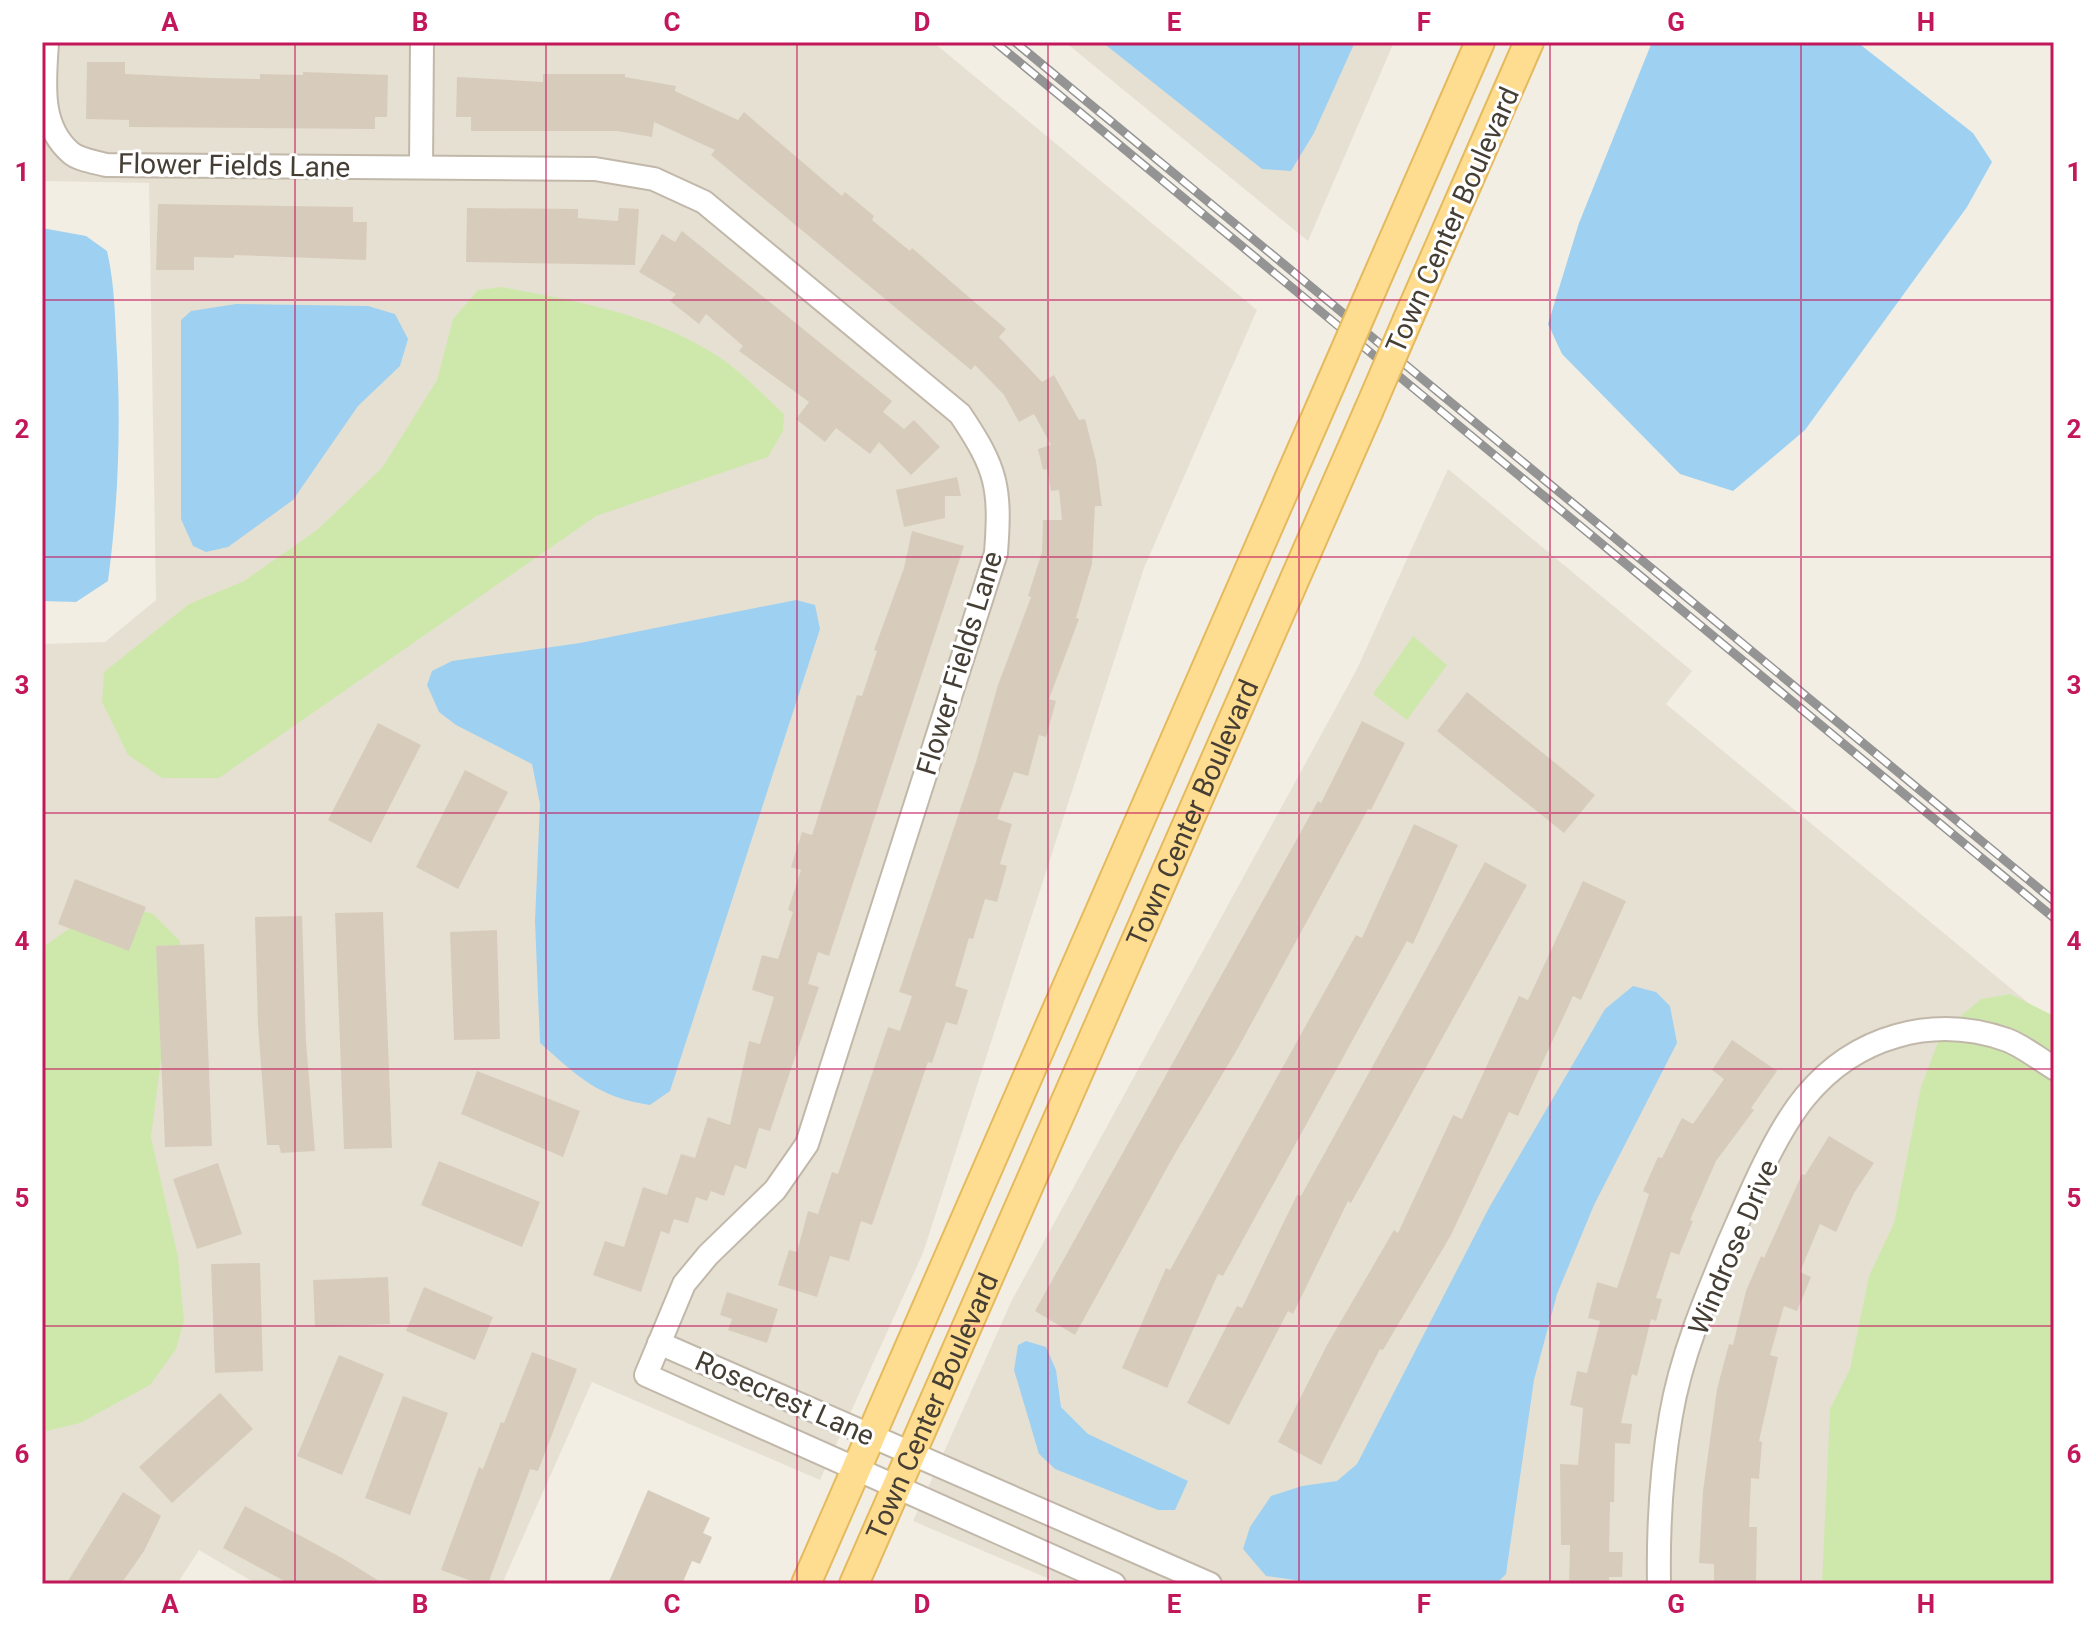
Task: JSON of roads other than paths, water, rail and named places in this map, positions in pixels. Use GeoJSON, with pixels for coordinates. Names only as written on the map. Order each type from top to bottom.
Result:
{"type":"FeatureCollection","features":[{"type":"Feature","properties":{"kind":"main road","name":"Town Center Boulevard"},"geometry":{"type":"LineString","coordinates":[[806,1584],[1480,42]]}},
{"type":"Feature","properties":{"kind":"main road","name":"Town Center Boulevard"},"geometry":{"type":"LineString","coordinates":[[854,1584],[1529,42]]}},
{"type":"Feature","properties":{"kind":"street","name":"Flower Fields Lane"},"geometry":{"type":"LineString","coordinates":[[47,42],[44,98],[54,131],[72,155],[106,165],[595,169],[654,179],[704,202],[960,414],[988,455],[1000,499],[996,553],[807,1144],[775,1190],[708,1255],[684,1284],[646,1375]]}},
{"type":"Feature","properties":{"kind":"street"},"geometry":{"type":"LineString","coordinates":[[421,167],[422,42]]}},
{"type":"Feature","properties":{"kind":"street","name":"Windrose Drive"},"geometry":{"type":"LineString","coordinates":[[1659,1584],[1658,1503],[1671,1411],[1704,1302],[1755,1182],[1805,1097],[1849,1058],[1895,1033],[1930,1028],[1973,1030],[2010,1041],[2054,1068]]}},
{"type":"Feature","properties":{"kind":"street","name":"Rosecrest Lane"},"geometry":{"type":"LineString","coordinates":[[659,1343],[911,1453],[1176,1578],[1210,1584]]}},
{"type":"Feature","properties":{"kind":"street","name":"Rosecrest Lane"},"geometry":{"type":"LineString","coordinates":[[646,1375],[1114,1584]]}},
{"type":"Feature","properties":{"kind":"water"},"geometry":{"type":"Polygon","coordinates":[[[1102,42],[1355,42],[1314,133],[1291,171],[1262,169],[1102,42]]]}},
{"type":"Feature","properties":{"kind":"water"},"geometry":{"type":"Polygon","coordinates":[[[1652,42],[1857,42],[1973,133],[1992,162],[1967,207],[1805,430],[1733,491],[1680,474],[1562,354],[1548,324],[1579,223],[1652,42]]]}},
{"type":"Feature","properties":{"kind":"water"},"geometry":{"type":"Polygon","coordinates":[[[42,228],[86,236],[107,251],[113,290],[119,440],[108,581],[76,602],[42,601],[42,228]]]}},
{"type":"Feature","properties":{"kind":"water"},"geometry":{"type":"Polygon","coordinates":[[[236,304],[368,306],[395,314],[408,339],[400,366],[358,406],[293,500],[228,547],[206,552],[193,546],[181,519],[181,320],[191,311],[236,304]]]}},
{"type":"Feature","properties":{"kind":"water"},"geometry":{"type":"Polygon","coordinates":[[[796,600],[815,605],[820,629],[670,1091],[650,1105],[616,1097],[590,1084],[540,1043],[535,921],[540,804],[532,764],[456,725],[439,712],[427,685],[432,671],[452,661],[580,643],[796,600]]]}},
{"type":"Feature","properties":{"kind":"water"},"geometry":{"type":"Polygon","coordinates":[[[1633,986],[1656,992],[1670,1006],[1677,1043],[1594,1205],[1557,1294],[1534,1380],[1506,1574],[1496,1584],[1323,1584],[1266,1576],[1243,1549],[1250,1527],[1271,1496],[1302,1486],[1337,1481],[1357,1464],[1490,1206],[1605,1009],[1633,986]]]}},
{"type":"Feature","properties":{"kind":"water"},"geometry":{"type":"Polygon","coordinates":[[[1026,1341],[1046,1347],[1056,1370],[1061,1407],[1088,1434],[1188,1481],[1175,1510],[1158,1510],[1055,1469],[1039,1454],[1014,1370],[1018,1345],[1026,1341]]]}},
{"type":"Feature","properties":{"kind":"railway"},"geometry":{"type":"LineString","coordinates":[[995,42],[2054,918]]}},
{"type":"Feature","properties":{"kind":"railway"},"geometry":{"type":"LineString","coordinates":[[1015,42],[2054,901]]}}]}
